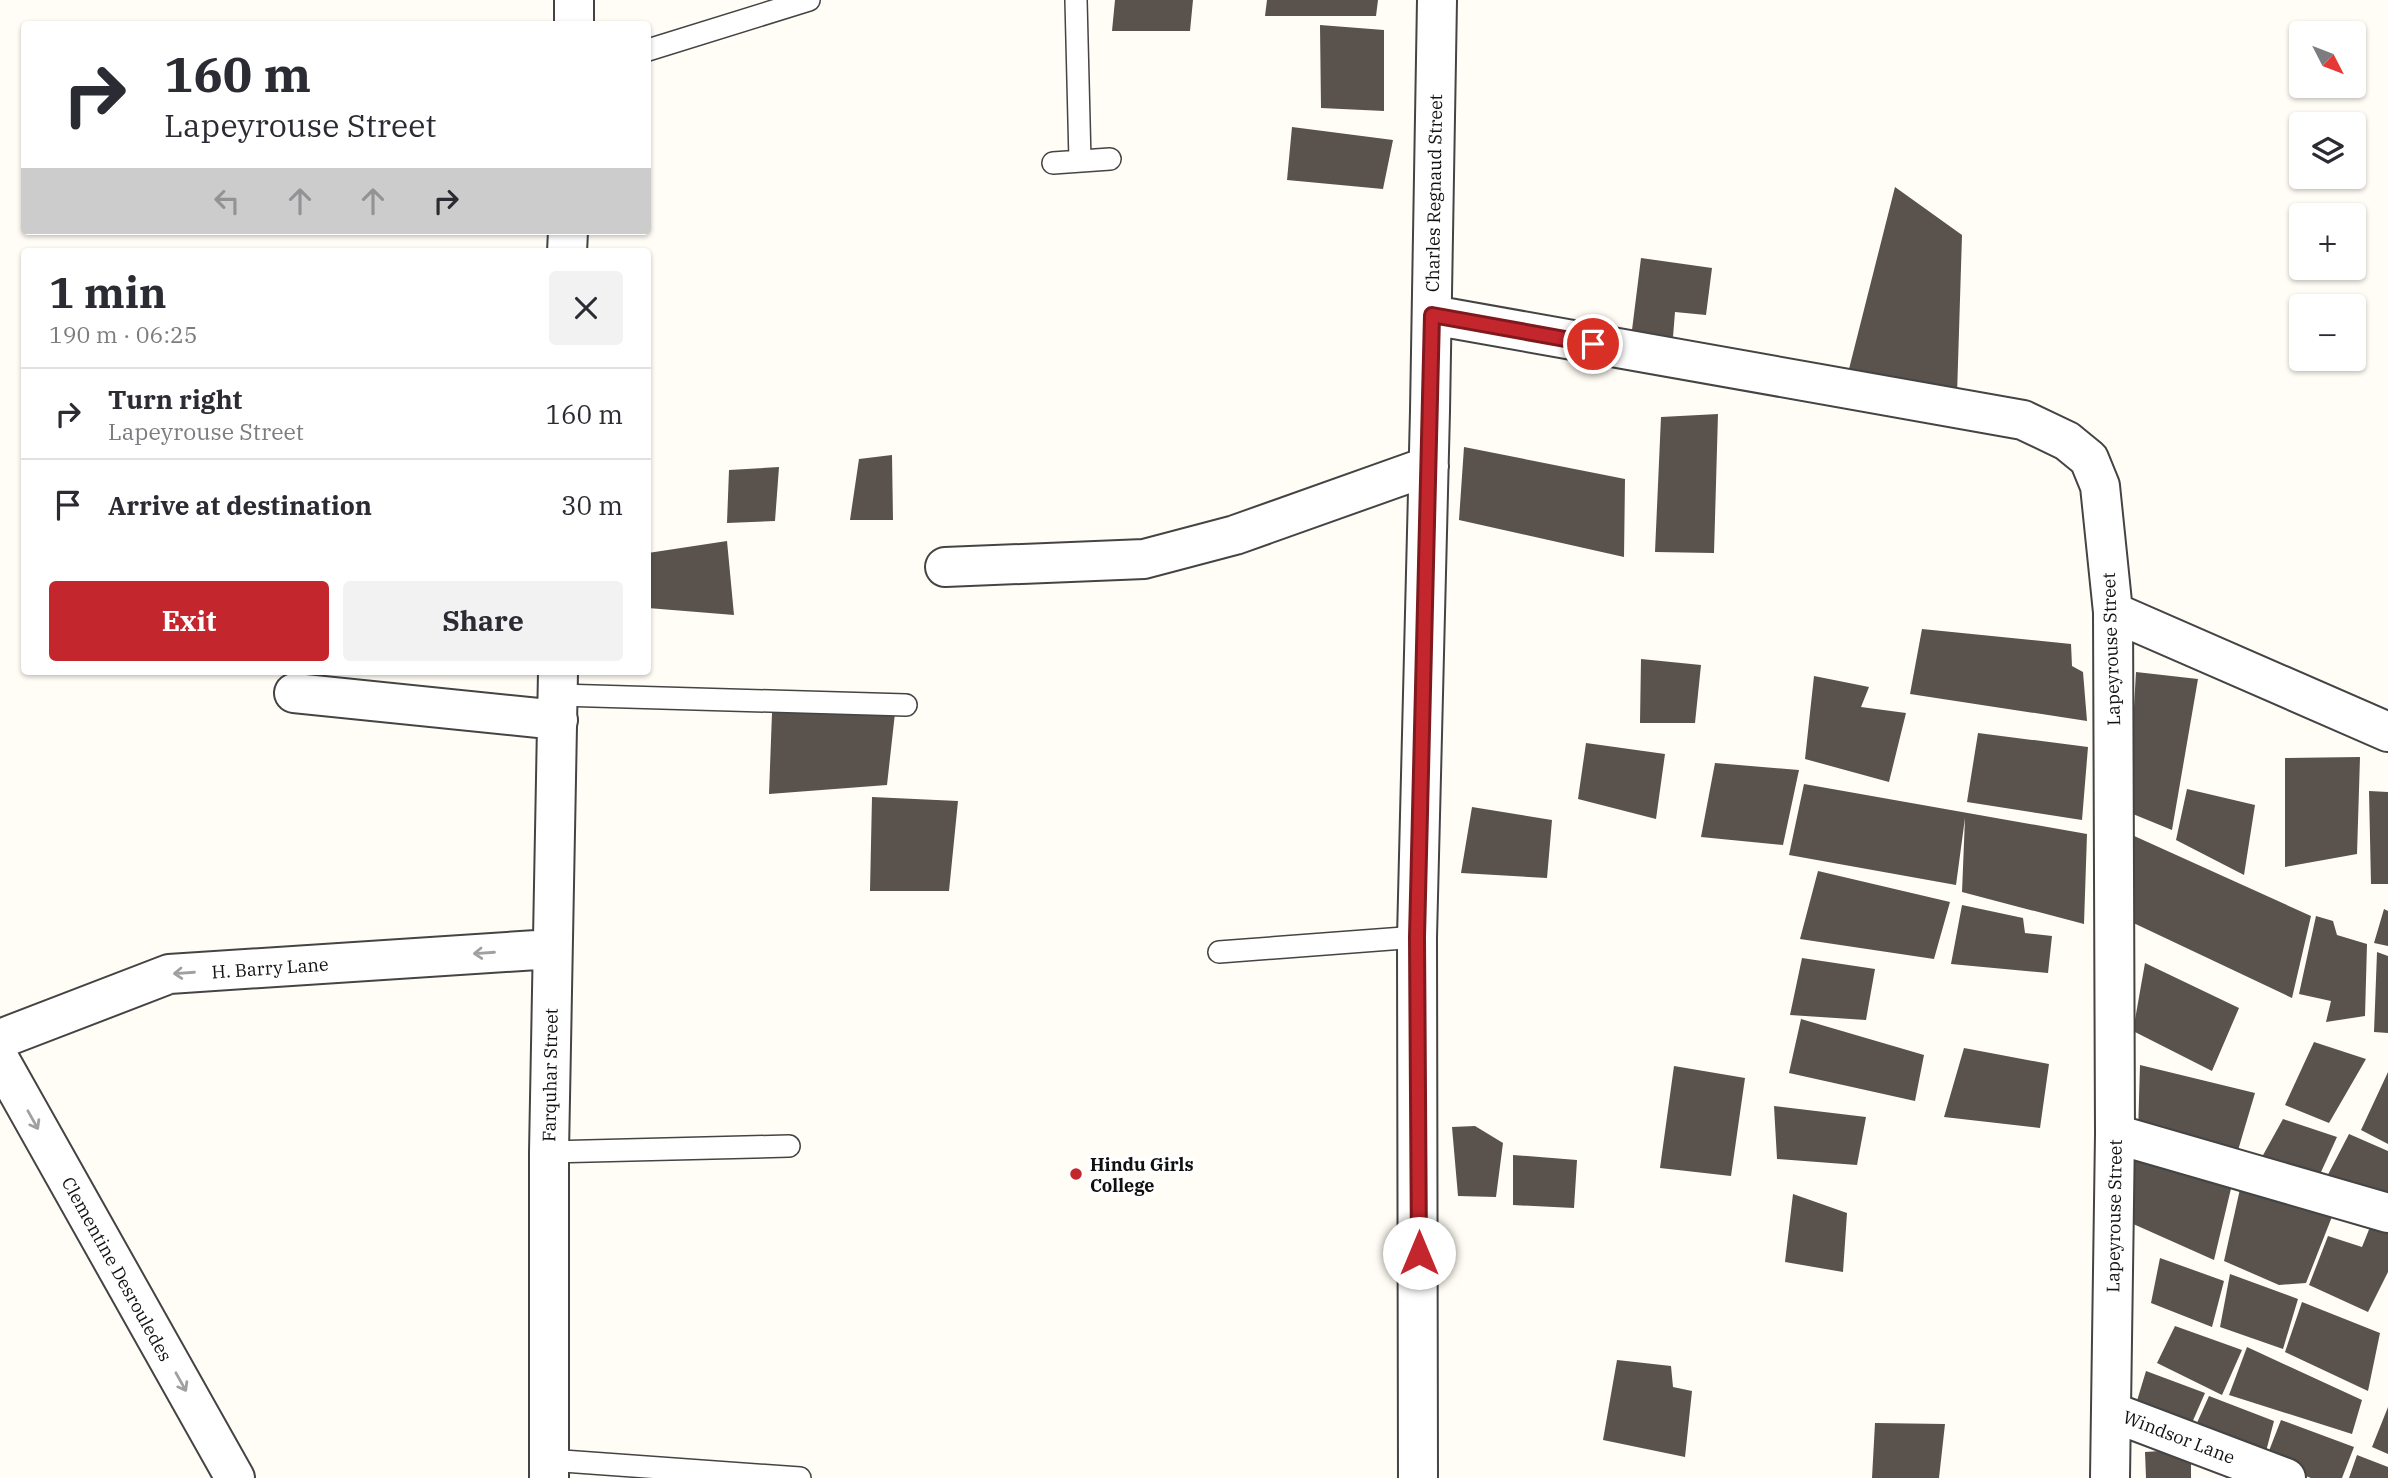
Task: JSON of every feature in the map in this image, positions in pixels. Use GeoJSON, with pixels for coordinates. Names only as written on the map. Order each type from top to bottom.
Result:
{"type":"FeatureCollection","features":[{"type":"Feature","properties":{"kind":"street"},"geometry":{"type":"LineString","coordinates":[[574,0],[574,21]]}},
{"type":"Feature","properties":{"kind":"street","name":"Charles Regnaud Street"},"geometry":{"type":"LineString","coordinates":[[1418,1478],[1417,937],[1437,0]]}},
{"type":"Feature","properties":{"kind":"street","name":"Lapeyrouse Street"},"geometry":{"type":"LineString","coordinates":[[1432,315],[2023,420],[2067,440],[2089,458],[2100,486],[2113,612],[2115,1134],[2110,1478]]}},
{"type":"Feature","properties":{"kind":"street"},"geometry":{"type":"LineString","coordinates":[[944,567],[1143,559],[1235,535],[1429,466]]}},
{"type":"Feature","properties":{"kind":"street"},"geometry":{"type":"LineString","coordinates":[[2113,612],[2388,732]]}},
{"type":"Feature","properties":{"kind":"street"},"geometry":{"type":"LineString","coordinates":[[294,693],[558,696]]}},
{"type":"Feature","properties":{"kind":"street","name":"Farquhar Street"},"geometry":{"type":"LineString","coordinates":[[549,1469],[549,1152],[558,696]]}},
{"type":"Feature","properties":{"kind":"street","name":"H. Barry Lane"},"geometry":{"type":"LineString","coordinates":[[0,1039],[169,974],[552,949]]}},
{"type":"Feature","properties":{"kind":"street","name":"Clementine Desrouledes"},"geometry":{"type":"LineString","coordinates":[[0,1060],[235,1478]]}},
{"type":"Feature","properties":{"kind":"street"},"geometry":{"type":"LineString","coordinates":[[2115,1134],[2388,1213]]}},
{"type":"Feature","properties":{"kind":"street","name":"Windsor Lane"},"geometry":{"type":"LineString","coordinates":[[2112,1412],[2287,1478]]}},
{"type":"Feature","properties":{"kind":"lane"},"geometry":{"type":"LineString","coordinates":[[651,49],[809,0]]}},
{"type":"Feature","properties":{"kind":"lane"},"geometry":{"type":"LineString","coordinates":[[1076,0],[1080,161]]}},
{"type":"Feature","properties":{"kind":"lane"},"geometry":{"type":"LineString","coordinates":[[1053,163],[1110,159]]}},
{"type":"Feature","properties":{"kind":"lane"},"geometry":{"type":"LineString","coordinates":[[558,696],[906,705]]}},
{"type":"Feature","properties":{"kind":"lane"},"geometry":{"type":"LineString","coordinates":[[1219,951],[1417,937]]}},
{"type":"Feature","properties":{"kind":"lane"},"geometry":{"type":"LineString","coordinates":[[549,1152],[789,1146]]}},
{"type":"Feature","properties":{"kind":"lane"},"geometry":{"type":"LineString","coordinates":[[549,1469],[800,1478]]}},
{"type":"Feature","properties":{"kind":"building"},"geometry":{"type":"Polygon","coordinates":[[[1115,0],[1193,0],[1190,31],[1112,31],[1115,0]]]}},
{"type":"Feature","properties":{"kind":"building"},"geometry":{"type":"Polygon","coordinates":[[[1267,0],[1378,0],[1376,16],[1265,16],[1267,0]]]}},
{"type":"Feature","properties":{"kind":"building"},"geometry":{"type":"Polygon","coordinates":[[[1320,25],[1384,30],[1384,111],[1321,108],[1320,25]]]}},
{"type":"Feature","properties":{"kind":"building"},"geometry":{"type":"Polygon","coordinates":[[[1292,127],[1393,140],[1383,189],[1287,180],[1292,127]]]}},
{"type":"Feature","properties":{"kind":"building"},"geometry":{"type":"Polygon","coordinates":[[[1895,187],[1962,235],[1957,395],[1848,373],[1895,187]]]}},
{"type":"Feature","properties":{"kind":"building"},"geometry":{"type":"Polygon","coordinates":[[[1641,258],[1712,268],[1706,315],[1675,312],[1673,337],[1632,330],[1641,258]]]}},
{"type":"Feature","properties":{"kind":"building"},"geometry":{"type":"Polygon","coordinates":[[[1718,414],[1714,553],[1655,552],[1661,417],[1718,414]]]}},
{"type":"Feature","properties":{"kind":"building"},"geometry":{"type":"Polygon","coordinates":[[[1464,447],[1625,479],[1624,557],[1459,520],[1464,447]]]}},
{"type":"Feature","properties":{"kind":"building"},"geometry":{"type":"Polygon","coordinates":[[[892,455],[893,520],[850,520],[859,459],[892,455]]]}},
{"type":"Feature","properties":{"kind":"building"},"geometry":{"type":"Polygon","coordinates":[[[779,467],[775,521],[727,523],[729,470],[779,467]]]}},
{"type":"Feature","properties":{"kind":"building"},"geometry":{"type":"Polygon","coordinates":[[[727,541],[734,615],[651,608],[651,553],[727,541]]]}},
{"type":"Feature","properties":{"kind":"building"},"geometry":{"type":"Polygon","coordinates":[[[1922,629],[2071,644],[2072,666],[2083,672],[2087,721],[1910,694],[1922,629]]]}},
{"type":"Feature","properties":{"kind":"building"},"geometry":{"type":"Polygon","coordinates":[[[1641,659],[1701,665],[1695,723],[1640,723],[1641,659]]]}},
{"type":"Feature","properties":{"kind":"building"},"geometry":{"type":"Polygon","coordinates":[[[2136,672],[2198,679],[2172,830],[2128,812],[2136,672]]]}},
{"type":"Feature","properties":{"kind":"building"},"geometry":{"type":"Polygon","coordinates":[[[1814,676],[1869,687],[1861,707],[1906,713],[1889,782],[1805,759],[1814,676]]]}},
{"type":"Feature","properties":{"kind":"building"},"geometry":{"type":"Polygon","coordinates":[[[772,713],[895,713],[887,785],[769,794],[772,713]]]}},
{"type":"Feature","properties":{"kind":"building"},"geometry":{"type":"Polygon","coordinates":[[[1978,733],[2088,747],[2082,820],[1967,802],[1978,733]]]}},
{"type":"Feature","properties":{"kind":"building"},"geometry":{"type":"Polygon","coordinates":[[[1586,743],[1665,754],[1656,819],[1578,799],[1586,743]]]}},
{"type":"Feature","properties":{"kind":"building"},"geometry":{"type":"Polygon","coordinates":[[[2360,757],[2357,854],[2285,867],[2285,758],[2360,757]]]}},
{"type":"Feature","properties":{"kind":"building"},"geometry":{"type":"Polygon","coordinates":[[[1715,763],[1799,770],[1783,845],[1701,837],[1715,763]]]}},
{"type":"Feature","properties":{"kind":"building"},"geometry":{"type":"Polygon","coordinates":[[[1804,784],[2087,834],[2084,924],[1962,892],[1965,818],[1956,885],[1789,855],[1804,784]]]}},
{"type":"Feature","properties":{"kind":"building"},"geometry":{"type":"Polygon","coordinates":[[[2187,789],[2255,805],[2244,875],[2176,840],[2187,789]]]}},
{"type":"Feature","properties":{"kind":"building"},"geometry":{"type":"Polygon","coordinates":[[[2369,791],[2388,792],[2388,884],[2371,884],[2369,791]]]}},
{"type":"Feature","properties":{"kind":"building"},"geometry":{"type":"Polygon","coordinates":[[[872,797],[958,801],[949,891],[870,891],[872,797]]]}},
{"type":"Feature","properties":{"kind":"building"},"geometry":{"type":"Polygon","coordinates":[[[1472,807],[1552,820],[1547,878],[1461,873],[1472,807]]]}},
{"type":"Feature","properties":{"kind":"building"},"geometry":{"type":"Polygon","coordinates":[[[2132,835],[2311,916],[2292,998],[2125,919],[2132,835]]]}},
{"type":"Feature","properties":{"kind":"building"},"geometry":{"type":"Polygon","coordinates":[[[1818,871],[1950,902],[1934,959],[1800,939],[1818,871]]]}},
{"type":"Feature","properties":{"kind":"building"},"geometry":{"type":"Polygon","coordinates":[[[1962,905],[2023,918],[2025,933],[2052,936],[2048,973],[1951,964],[1962,905]]]}},
{"type":"Feature","properties":{"kind":"building"},"geometry":{"type":"Polygon","coordinates":[[[2384,909],[2388,911],[2388,946],[2374,943],[2384,909]]]}},
{"type":"Feature","properties":{"kind":"building"},"geometry":{"type":"Polygon","coordinates":[[[2316,916],[2333,921],[2337,935],[2367,944],[2365,1016],[2326,1022],[2331,1001],[2299,994],[2316,916]]]}},
{"type":"Feature","properties":{"kind":"building"},"geometry":{"type":"Polygon","coordinates":[[[2377,952],[2388,956],[2388,1033],[2374,1032],[2377,952]]]}},
{"type":"Feature","properties":{"kind":"building"},"geometry":{"type":"Polygon","coordinates":[[[1802,958],[1875,969],[1866,1020],[1790,1015],[1802,958]]]}},
{"type":"Feature","properties":{"kind":"building"},"geometry":{"type":"Polygon","coordinates":[[[2145,963],[2239,1008],[2212,1071],[2133,1031],[2145,963]]]}},
{"type":"Feature","properties":{"kind":"building"},"geometry":{"type":"Polygon","coordinates":[[[1801,1019],[1924,1055],[1915,1101],[1789,1073],[1801,1019]]]}},
{"type":"Feature","properties":{"kind":"building"},"geometry":{"type":"Polygon","coordinates":[[[2314,1042],[2366,1059],[2329,1123],[2285,1105],[2314,1042]]]}},
{"type":"Feature","properties":{"kind":"building"},"geometry":{"type":"Polygon","coordinates":[[[1964,1048],[2049,1064],[2040,1128],[1944,1117],[1964,1048]]]}},
{"type":"Feature","properties":{"kind":"building"},"geometry":{"type":"Polygon","coordinates":[[[2140,1065],[2255,1093],[2236,1157],[2138,1133],[2140,1065]]]}},
{"type":"Feature","properties":{"kind":"building"},"geometry":{"type":"Polygon","coordinates":[[[1674,1066],[1745,1078],[1731,1176],[1660,1168],[1674,1066]]]}},
{"type":"Feature","properties":{"kind":"building"},"geometry":{"type":"Polygon","coordinates":[[[2388,1072],[2388,1144],[2361,1130],[2388,1072]]]}},
{"type":"Feature","properties":{"kind":"building"},"geometry":{"type":"Polygon","coordinates":[[[1774,1106],[1866,1117],[1857,1165],[1777,1159],[1774,1106]]]}},
{"type":"Feature","properties":{"kind":"building"},"geometry":{"type":"Polygon","coordinates":[[[2283,1119],[2337,1137],[2316,1183],[2257,1166],[2283,1119]]]}},
{"type":"Feature","properties":{"kind":"building"},"geometry":{"type":"Polygon","coordinates":[[[1475,1126],[1503,1143],[1496,1197],[1458,1196],[1452,1127],[1475,1126]]]}},
{"type":"Feature","properties":{"kind":"building"},"geometry":{"type":"Polygon","coordinates":[[[2349,1134],[2388,1151],[2388,1206],[2321,1188],[2349,1134]]]}},
{"type":"Feature","properties":{"kind":"building"},"geometry":{"type":"Polygon","coordinates":[[[2134,1153],[2234,1176],[2214,1260],[2131,1223],[2134,1153]]]}},
{"type":"Feature","properties":{"kind":"building"},"geometry":{"type":"Polygon","coordinates":[[[1513,1155],[1577,1160],[1574,1208],[1513,1205],[1513,1155]]]}},
{"type":"Feature","properties":{"kind":"building"},"geometry":{"type":"Polygon","coordinates":[[[2240,1189],[2335,1209],[2306,1283],[2279,1285],[2224,1261],[2240,1189]]]}},
{"type":"Feature","properties":{"kind":"building"},"geometry":{"type":"Polygon","coordinates":[[[1793,1194],[1847,1213],[1843,1272],[1785,1262],[1793,1194]]]}},
{"type":"Feature","properties":{"kind":"building"},"geometry":{"type":"Polygon","coordinates":[[[2372,1222],[2388,1229],[2388,1272],[2368,1312],[2309,1285],[2328,1236],[2362,1247],[2372,1222]]]}},
{"type":"Feature","properties":{"kind":"building"},"geometry":{"type":"Polygon","coordinates":[[[2160,1258],[2224,1281],[2212,1327],[2151,1303],[2160,1258]]]}},
{"type":"Feature","properties":{"kind":"building"},"geometry":{"type":"Polygon","coordinates":[[[2230,1274],[2298,1299],[2283,1349],[2220,1327],[2230,1274]]]}},
{"type":"Feature","properties":{"kind":"building"},"geometry":{"type":"Polygon","coordinates":[[[2302,1302],[2380,1333],[2368,1391],[2285,1352],[2302,1302]]]}},
{"type":"Feature","properties":{"kind":"building"},"geometry":{"type":"Polygon","coordinates":[[[2175,1326],[2242,1350],[2222,1395],[2157,1363],[2175,1326]]]}},
{"type":"Feature","properties":{"kind":"building"},"geometry":{"type":"Polygon","coordinates":[[[2247,1347],[2362,1400],[2352,1434],[2229,1395],[2247,1347]]]}},
{"type":"Feature","properties":{"kind":"building"},"geometry":{"type":"Polygon","coordinates":[[[1617,1360],[1671,1366],[1673,1387],[1692,1391],[1685,1457],[1603,1440],[1617,1360]]]}},
{"type":"Feature","properties":{"kind":"building"},"geometry":{"type":"Polygon","coordinates":[[[2146,1371],[2205,1393],[2188,1432],[2136,1404],[2146,1371]]]}},
{"type":"Feature","properties":{"kind":"building"},"geometry":{"type":"Polygon","coordinates":[[[2209,1396],[2274,1421],[2264,1459],[2192,1434],[2209,1396]]]}},
{"type":"Feature","properties":{"kind":"building"},"geometry":{"type":"Polygon","coordinates":[[[2388,1407],[2388,1454],[2372,1447],[2388,1407]]]}},
{"type":"Feature","properties":{"kind":"building"},"geometry":{"type":"Polygon","coordinates":[[[2281,1420],[2354,1447],[2342,1478],[2311,1478],[2265,1461],[2281,1420]]]}},
{"type":"Feature","properties":{"kind":"building"},"geometry":{"type":"Polygon","coordinates":[[[1875,1423],[1945,1424],[1939,1478],[1872,1478],[1875,1423]]]}},
{"type":"Feature","properties":{"kind":"building"},"geometry":{"type":"Polygon","coordinates":[[[2160,1451],[2191,1463],[2191,1478],[2146,1478],[2145,1452],[2160,1451]]]}},
{"type":"Feature","properties":{"kind":"building"},"geometry":{"type":"Polygon","coordinates":[[[2357,1455],[2388,1467],[2388,1478],[2349,1478],[2357,1455]]]}},
{"type":"Feature","properties":{"kind":"place","name":"Hindu Girls College"},"geometry":{"type":"Point","coordinates":[1076,1174]}},
{"type":"Feature","properties":{"kind":"route"},"geometry":{"type":"LineString","coordinates":[[1419,1253],[1417,937],[1432,315],[1593,344]]}}]}
